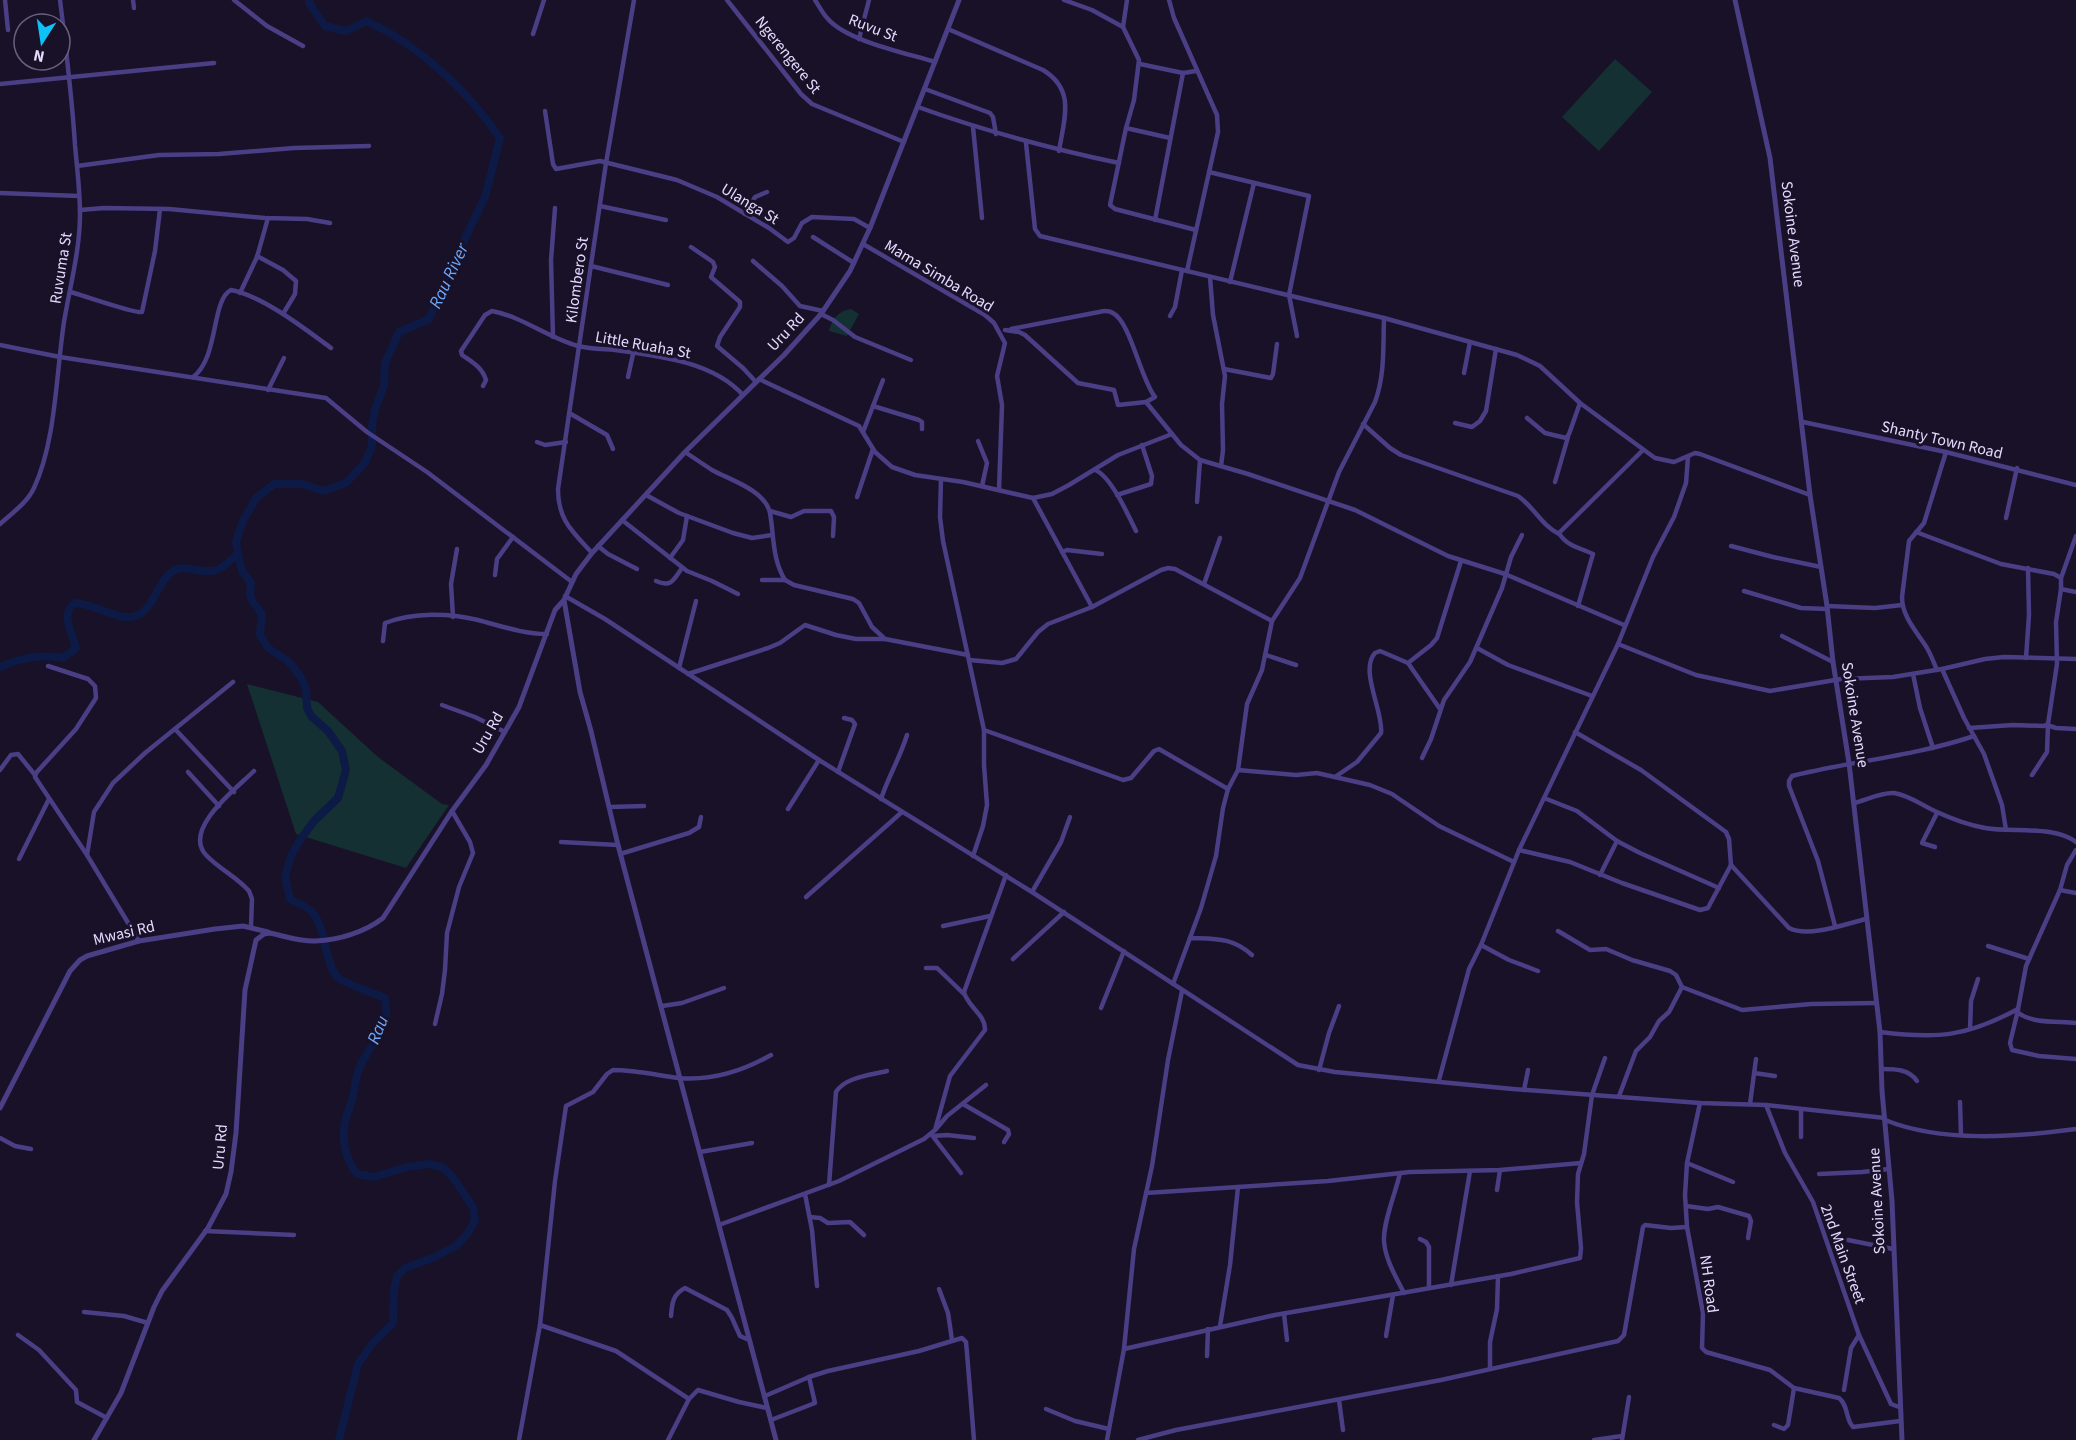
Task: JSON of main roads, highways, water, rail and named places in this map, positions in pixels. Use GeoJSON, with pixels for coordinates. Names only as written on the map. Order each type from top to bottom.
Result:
{"type":"FeatureCollection","features":[{"type":"Feature","properties":{"kind":"waterway","name":"Rau"},"geometry":{"type":"LineString","coordinates":[[310,0],[309,3],[325,26],[346,31],[367,21],[387,31],[423,56],[457,86],[500,138],[485,197],[429,319],[399,332],[385,363],[384,386],[375,409],[372,425],[372,447],[364,464],[346,483],[323,491],[302,484],[274,484],[256,498],[242,523],[236,542],[242,571],[251,583],[250,595],[262,614],[260,635],[268,648],[288,661],[301,677],[306,689],[307,708],[311,716],[328,731],[342,751],[346,770],[338,798],[314,821],[300,840],[291,856],[285,876],[290,899],[309,909],[316,918],[323,934],[329,961],[337,977],[385,998],[383,1028],[359,1069],[346,1119],[344,1143],[347,1156],[357,1174],[374,1177],[407,1167],[429,1164],[442,1167],[452,1176],[473,1207],[475,1220],[468,1233],[456,1246],[405,1268],[397,1276],[394,1290],[393,1323],[372,1344],[358,1364],[339,1440]]}},
{"type":"Feature","properties":{"kind":"waterway"},"geometry":{"type":"LineString","coordinates":[[0,667],[31,658],[46,656],[63,658],[76,648],[67,618],[70,607],[75,603],[119,616],[135,616],[148,607],[173,571],[183,568],[213,571],[238,554]]}},
{"type":"Feature","properties":{"kind":"water label","name":"Rau River"},"geometry":{"type":"Point","coordinates":[449,276]}}]}
